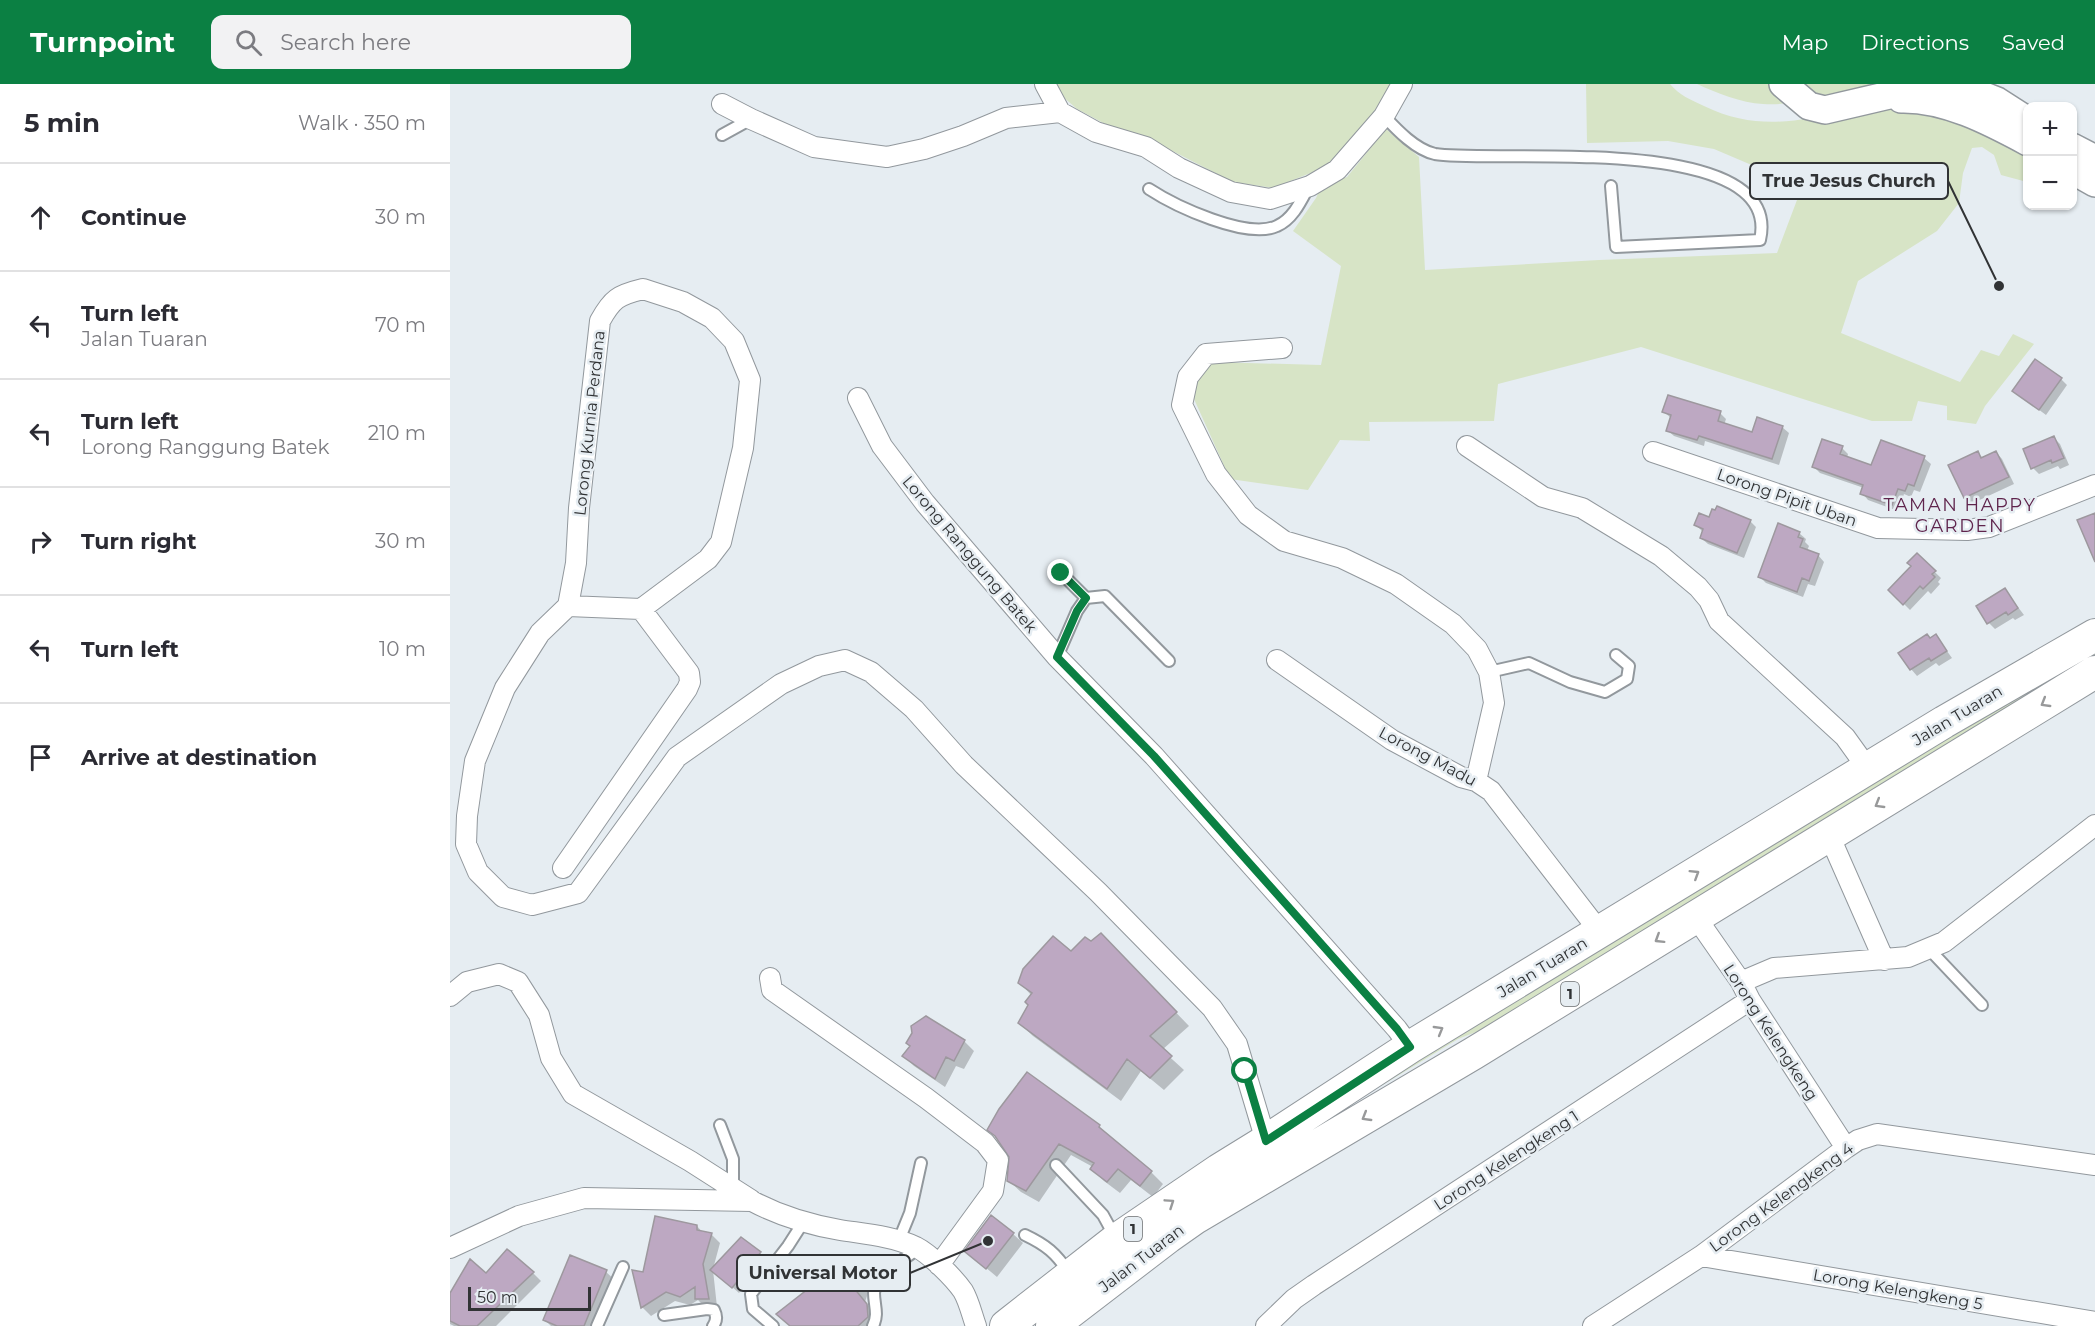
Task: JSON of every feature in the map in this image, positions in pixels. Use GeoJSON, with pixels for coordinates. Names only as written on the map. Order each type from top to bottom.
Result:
{"type":"FeatureCollection","features":[{"type":"Feature","properties":{"kind":"main road","name":"Jalan Tuaran"},"geometry":{"type":"LineString","coordinates":[[1006,1326],[1116,1240],[1375,1069],[1868,769],[2095,635]]}},
{"type":"Feature","properties":{"kind":"main road","name":"Jalan Tuaran"},"geometry":{"type":"LineString","coordinates":[[1052,1326],[1168,1236],[1196,1218],[1474,1053],[2095,672]]}},
{"type":"Feature","properties":{"kind":"main road"},"geometry":{"type":"LineString","coordinates":[[1375,1069],[1369,1078],[1370,1083],[1375,1088],[1381,1088],[1456,1044],[1474,1053]]}},
{"type":"Feature","properties":{"kind":"street"},"geometry":{"type":"LineString","coordinates":[[1045,84],[1060,112],[1096,132],[1146,147],[1179,168],[1231,192],[1270,199],[1310,186],[1337,170],[1384,116],[1402,84]]}},
{"type":"Feature","properties":{"kind":"street"},"geometry":{"type":"LineString","coordinates":[[1783,84],[1809,106],[1825,110],[1867,100],[1911,99],[1933,103],[1975,104],[1997,101],[2023,118]]}},
{"type":"Feature","properties":{"kind":"street"},"geometry":{"type":"LineString","coordinates":[[722,104],[814,147],[887,157],[924,149],[1006,118],[1060,112]]}},
{"type":"Feature","properties":{"kind":"street"},"geometry":{"type":"LineString","coordinates":[[1975,104],[2023,138]]}},
{"type":"Feature","properties":{"kind":"street"},"geometry":{"type":"LineString","coordinates":[[2077,149],[2095,159]]}},
{"type":"Feature","properties":{"kind":"street"},"geometry":{"type":"LineString","coordinates":[[2077,172],[2095,183]]}},
{"type":"Feature","properties":{"kind":"street","name":"Lorong Kurnia Perdana"},"geometry":{"type":"LineString","coordinates":[[568,606],[576,563],[579,508],[600,321],[610,304],[624,294],[643,289],[683,302],[712,318],[734,341],[750,380],[743,448],[721,542],[708,559],[641,609]]}},
{"type":"Feature","properties":{"kind":"street"},"geometry":{"type":"LineString","coordinates":[[1282,348],[1206,354],[1188,377],[1182,405],[1215,474],[1248,515],[1284,541],[1342,558],[1396,584],[1453,624],[1477,649],[1489,672],[1494,703],[1476,781]]}},
{"type":"Feature","properties":{"kind":"street","name":"Lorong Ranggung Batek"},"geometry":{"type":"LineString","coordinates":[[858,398],[882,446],[925,503],[1057,657],[1154,756],[1397,1029],[1410,1047]]}},
{"type":"Feature","properties":{"kind":"street"},"geometry":{"type":"LineString","coordinates":[[1467,446],[1543,497],[1582,508],[1661,556],[1698,587],[1709,600],[1719,621],[1845,737],[1868,769]]}},
{"type":"Feature","properties":{"kind":"street","name":"Lorong Pipit Uban"},"geometry":{"type":"LineString","coordinates":[[1653,452],[1878,528],[1967,530],[1989,526],[2095,485]]}},
{"type":"Feature","properties":{"kind":"street"},"geometry":{"type":"LineString","coordinates":[[563,868],[690,682],[689,673],[641,609],[568,606],[540,633],[505,688],[475,761],[467,816],[466,843],[478,872],[503,897],[532,905],[579,893],[677,757],[781,684],[819,666],[845,660],[871,672],[914,709],[964,765],[1098,892],[1212,1008],[1237,1044],[1266,1141]]}},
{"type":"Feature","properties":{"kind":"street","name":"Lorong Madu"},"geometry":{"type":"LineString","coordinates":[[1277,660],[1392,740],[1461,777],[1476,781],[1491,791],[1600,932]]}},
{"type":"Feature","properties":{"kind":"street","name":"Lorong Kelengkeng 1"},"geometry":{"type":"LineString","coordinates":[[1266,1326],[1294,1299],[1745,991],[1774,968],[1884,960],[1908,957],[1929,949],[1944,942],[2095,825]]}},
{"type":"Feature","properties":{"kind":"street"},"geometry":{"type":"LineString","coordinates":[[1829,834],[1884,960]]}},
{"type":"Feature","properties":{"kind":"street","name":"Lorong Kelengkeng"},"geometry":{"type":"LineString","coordinates":[[1695,916],[1846,1148]]}},
{"type":"Feature","properties":{"kind":"street"},"geometry":{"type":"LineString","coordinates":[[450,996],[467,982],[499,974],[518,982],[539,1015],[551,1058],[573,1094],[690,1161],[764,1207],[804,1221],[900,1240],[919,1248],[939,1265],[963,1292],[976,1326]]}},
{"type":"Feature","properties":{"kind":"street"},"geometry":{"type":"LineString","coordinates":[[770,978],[772,990],[926,1098],[985,1143],[998,1160],[993,1191],[939,1265]]}},
{"type":"Feature","properties":{"kind":"street","name":"Lorong Kelengkeng 4"},"geometry":{"type":"LineString","coordinates":[[1593,1326],[1701,1256],[1858,1140],[1877,1134],[2095,1165]]}},
{"type":"Feature","properties":{"kind":"street"},"geometry":{"type":"LineString","coordinates":[[450,1248],[519,1216],[584,1198],[752,1201]]}},
{"type":"Feature","properties":{"kind":"street","name":"Lorong Kelengkeng 5"},"geometry":{"type":"LineString","coordinates":[[1701,1256],[2095,1322]]}},
{"type":"Feature","properties":{"kind":"lane"},"geometry":{"type":"LineString","coordinates":[[1384,116],[1412,142],[1432,153],[1474,157],[1575,156],[1640,159],[1705,172],[1741,189],[1756,206],[1763,228],[1760,240],[1616,247],[1611,186]]}},
{"type":"Feature","properties":{"kind":"lane"},"geometry":{"type":"LineString","coordinates":[[722,135],[751,119]]}},
{"type":"Feature","properties":{"kind":"lane"},"geometry":{"type":"LineString","coordinates":[[1149,189],[1167,201],[1220,223],[1260,229],[1278,226],[1293,213],[1310,186]]}},
{"type":"Feature","properties":{"kind":"lane"},"geometry":{"type":"LineString","coordinates":[[1061,573],[1086,598]]}},
{"type":"Feature","properties":{"kind":"lane"},"geometry":{"type":"LineString","coordinates":[[1057,657],[1077,611],[1086,598],[1105,596],[1169,661]]}},
{"type":"Feature","properties":{"kind":"lane"},"geometry":{"type":"LineString","coordinates":[[1489,672],[1529,663],[1570,682],[1605,692],[1627,679],[1629,666],[1616,655]]}},
{"type":"Feature","properties":{"kind":"lane"},"geometry":{"type":"LineString","coordinates":[[1929,949],[1982,1005]]}},
{"type":"Feature","properties":{"kind":"lane"},"geometry":{"type":"LineString","coordinates":[[720,1125],[734,1159],[733,1189]]}},
{"type":"Feature","properties":{"kind":"lane"},"geometry":{"type":"LineString","coordinates":[[900,1240],[910,1213],[921,1163]]}},
{"type":"Feature","properties":{"kind":"lane"},"geometry":{"type":"LineString","coordinates":[[1056,1166],[1103,1215],[1116,1240]]}},
{"type":"Feature","properties":{"kind":"lane"},"geometry":{"type":"LineString","coordinates":[[773,1326],[753,1309],[752,1294],[804,1221]]}},
{"type":"Feature","properties":{"kind":"lane"},"geometry":{"type":"LineString","coordinates":[[1024,1235],[1038,1241],[1058,1256],[1071,1276]]}},
{"type":"Feature","properties":{"kind":"lane"},"geometry":{"type":"LineString","coordinates":[[873,1326],[878,1313],[874,1291],[876,1285],[894,1266],[919,1248]]}},
{"type":"Feature","properties":{"kind":"lane"},"geometry":{"type":"LineString","coordinates":[[597,1326],[623,1267]]}},
{"type":"Feature","properties":{"kind":"lane"},"geometry":{"type":"LineString","coordinates":[[664,1315],[714,1310],[715,1323],[712,1326]]}},
{"type":"Feature","properties":{"kind":"green space"},"geometry":{"type":"Polygon","coordinates":[[[1057,84],[1392,84],[1375,113],[1328,166],[1273,188],[1233,182],[1147,138],[1107,125],[1077,109],[1062,96],[1057,84]]]}},
{"type":"Feature","properties":{"kind":"green space"},"geometry":{"type":"Polygon","coordinates":[[[1586,84],[1670,84],[1681,94],[1704,106],[1732,117],[1758,121],[1809,118],[1913,100],[2007,134],[2023,156],[2023,181],[2001,175],[1994,155],[1982,147],[1972,148],[1963,173],[1959,203],[1937,231],[1858,281],[1841,333],[1960,382],[1981,350],[1999,356],[2013,334],[2034,344],[1985,406],[1976,424],[1947,420],[1947,406],[1918,401],[1912,421],[1872,421],[1641,347],[1498,384],[1494,421],[1369,422],[1370,441],[1340,440],[1308,490],[1230,479],[1194,399],[1196,377],[1213,362],[1321,365],[1341,266],[1293,231],[1316,198],[1322,185],[1347,177],[1386,129],[1419,157],[1425,270],[1777,253],[1797,200],[1761,169],[1714,149],[1668,141],[1587,143],[1586,84]]]}},
{"type":"Feature","properties":{"kind":"green space"},"geometry":{"type":"Polygon","coordinates":[[[1697,84],[1877,84],[1792,103],[1763,104],[1738,100],[1697,84]]]}},
{"type":"Feature","properties":{"kind":"green space"},"geometry":{"type":"Polygon","coordinates":[[[2095,646],[2095,658],[1481,1030],[1458,1039],[1381,1086],[1378,1085],[2095,646]]]}},
{"type":"Feature","properties":{"kind":"building"},"geometry":{"type":"Polygon","coordinates":[[[2035,359],[2062,378],[2039,410],[2012,391],[2035,359]]]}},
{"type":"Feature","properties":{"kind":"building"},"geometry":{"type":"Polygon","coordinates":[[[1668,395],[1721,411],[1718,421],[1752,432],[1757,417],[1783,426],[1772,459],[1699,436],[1697,440],[1666,431],[1671,415],[1662,412],[1668,395]]]}},
{"type":"Feature","properties":{"kind":"building"},"geometry":{"type":"Polygon","coordinates":[[[2054,436],[2064,458],[2052,463],[2051,460],[2031,469],[2023,449],[2054,436]]]}},
{"type":"Feature","properties":{"kind":"building"},"geometry":{"type":"Polygon","coordinates":[[[1822,439],[1843,446],[1840,454],[1871,465],[1881,440],[1925,456],[1914,486],[1908,484],[1905,491],[1898,489],[1892,505],[1860,494],[1863,485],[1812,467],[1822,439]]]}},
{"type":"Feature","properties":{"kind":"building"},"geometry":{"type":"Polygon","coordinates":[[[1978,451],[1981,458],[1996,451],[2009,477],[1964,498],[1948,465],[1978,451]]]}},
{"type":"Feature","properties":{"kind":"building"},"geometry":{"type":"Polygon","coordinates":[[[1717,506],[1751,520],[1737,553],[1700,538],[1703,529],[1694,525],[1699,513],[1709,517],[1712,509],[1715,510],[1717,506]]]}},
{"type":"Feature","properties":{"kind":"building"},"geometry":{"type":"Polygon","coordinates":[[[2095,513],[2095,562],[2077,520],[2095,513]]]}},
{"type":"Feature","properties":{"kind":"building"},"geometry":{"type":"Polygon","coordinates":[[[1778,523],[1800,532],[1798,537],[1803,539],[1800,547],[1819,554],[1809,581],[1802,578],[1797,592],[1758,577],[1778,523]]]}},
{"type":"Feature","properties":{"kind":"building"},"geometry":{"type":"Polygon","coordinates":[[[1917,553],[1936,571],[1932,574],[1935,577],[1923,589],[1920,586],[1903,605],[1888,590],[1911,566],[1907,563],[1917,553]]]}},
{"type":"Feature","properties":{"kind":"building"},"geometry":{"type":"Polygon","coordinates":[[[2005,588],[2018,608],[2008,615],[2006,612],[1987,624],[1976,606],[2005,588]]]}},
{"type":"Feature","properties":{"kind":"building"},"geometry":{"type":"Polygon","coordinates":[[[1927,634],[1930,638],[1936,634],[1947,651],[1931,661],[1929,658],[1910,670],[1898,653],[1927,634]]]}},
{"type":"Feature","properties":{"kind":"building"},"geometry":{"type":"Polygon","coordinates":[[[1101,933],[1177,1012],[1150,1036],[1172,1056],[1150,1078],[1127,1059],[1107,1089],[1018,1023],[1028,1005],[1025,1002],[1032,993],[1018,983],[1023,969],[1053,936],[1071,951],[1085,937],[1091,941],[1101,933]]]}},
{"type":"Feature","properties":{"kind":"building"},"geometry":{"type":"Polygon","coordinates":[[[926,1016],[965,1040],[954,1061],[946,1057],[935,1079],[902,1056],[910,1046],[906,1043],[912,1033],[911,1026],[926,1016]]]}},
{"type":"Feature","properties":{"kind":"building"},"geometry":{"type":"Polygon","coordinates":[[[1027,1072],[1100,1125],[1099,1127],[1152,1171],[1140,1186],[1118,1169],[1107,1182],[1090,1169],[1094,1163],[1059,1144],[1026,1191],[1007,1181],[1009,1157],[995,1136],[987,1130],[999,1109],[1027,1072]]]}},
{"type":"Feature","properties":{"kind":"building"},"geometry":{"type":"Polygon","coordinates":[[[991,1215],[1014,1233],[986,1269],[964,1251],[991,1215]]]}},
{"type":"Feature","properties":{"kind":"building"},"geometry":{"type":"Polygon","coordinates":[[[655,1216],[697,1225],[697,1230],[712,1233],[703,1264],[709,1299],[695,1299],[695,1287],[680,1297],[666,1292],[641,1308],[632,1270],[643,1272],[655,1216]]]}},
{"type":"Feature","properties":{"kind":"building"},"geometry":{"type":"Polygon","coordinates":[[[741,1237],[761,1252],[732,1288],[710,1270],[741,1237]]]}},
{"type":"Feature","properties":{"kind":"building"},"geometry":{"type":"Polygon","coordinates":[[[507,1249],[534,1272],[477,1326],[460,1326],[450,1321],[450,1293],[470,1259],[486,1273],[507,1249]]]}},
{"type":"Feature","properties":{"kind":"building"},"geometry":{"type":"Polygon","coordinates":[[[570,1255],[607,1270],[584,1326],[557,1326],[543,1320],[570,1255]]]}},
{"type":"Feature","properties":{"kind":"building"},"geometry":{"type":"Polygon","coordinates":[[[844,1265],[854,1270],[857,1280],[853,1287],[867,1304],[868,1317],[858,1326],[790,1326],[776,1314],[836,1267],[844,1265]]]}},
{"type":"Feature","properties":{"kind":"place","name":"True Jesus Church"},"geometry":{"type":"Point","coordinates":[1999,286]}},
{"type":"Feature","properties":{"kind":"place","name":"Universal Motor"},"geometry":{"type":"Point","coordinates":[988,1241]}},
{"type":"Feature","properties":{"kind":"district","name":"TAMAN HAPPY GARDEN"},"geometry":{"type":"Point","coordinates":[1960,515]}},
{"type":"Feature","properties":{"kind":"route"},"geometry":{"type":"LineString","coordinates":[[1061,573],[1086,598],[1077,611],[1057,657],[1154,756],[1397,1029],[1410,1047],[1266,1141],[1245,1071]]}}]}
